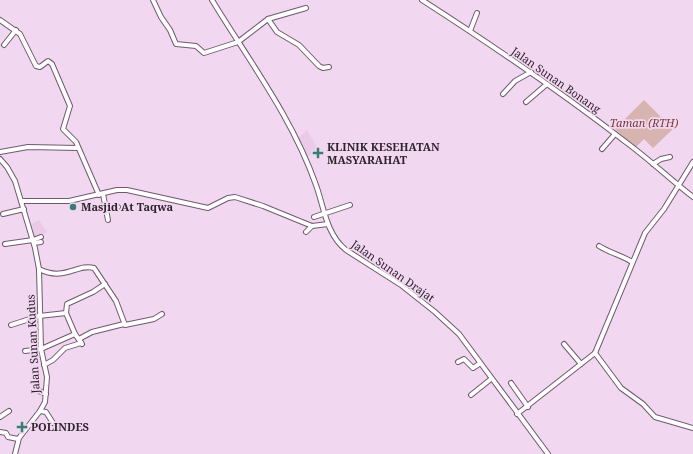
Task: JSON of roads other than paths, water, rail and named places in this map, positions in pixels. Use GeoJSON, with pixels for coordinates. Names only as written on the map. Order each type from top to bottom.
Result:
{"type":"FeatureCollection","features":[{"type":"Feature","properties":{"kind":"street"},"geometry":{"type":"LineString","coordinates":[[153,0],[176,45],[196,46],[204,53],[238,42],[268,19],[306,8]]}},
{"type":"Feature","properties":{"kind":"street","name":"Jalan Sunan Drajat"},"geometry":{"type":"LineString","coordinates":[[212,0],[290,123],[317,186],[328,224],[338,241],[346,250],[401,285],[435,312],[461,336],[479,364],[548,454]]}},
{"type":"Feature","properties":{"kind":"street","name":"Jalan Sunan Bonang"},"geometry":{"type":"LineString","coordinates":[[422,0],[531,72],[615,134],[693,197]]}},
{"type":"Feature","properties":{"kind":"street"},"geometry":{"type":"LineString","coordinates":[[470,31],[477,13]]}},
{"type":"Feature","properties":{"kind":"street"},"geometry":{"type":"LineString","coordinates":[[268,19],[277,32],[298,45],[319,66],[323,68],[329,67]]}},
{"type":"Feature","properties":{"kind":"street"},"geometry":{"type":"LineString","coordinates":[[0,20],[16,30],[23,37],[36,66],[40,67],[47,62],[52,64],[70,106],[63,129],[74,140],[101,195],[105,200],[105,209],[108,220]]}},
{"type":"Feature","properties":{"kind":"street"},"geometry":{"type":"LineString","coordinates":[[4,45],[16,30]]}},
{"type":"Feature","properties":{"kind":"street"},"geometry":{"type":"LineString","coordinates":[[503,94],[515,81],[531,72]]}},
{"type":"Feature","properties":{"kind":"street"},"geometry":{"type":"LineString","coordinates":[[526,102],[547,84]]}},
{"type":"Feature","properties":{"kind":"street"},"geometry":{"type":"LineString","coordinates":[[602,148],[615,134]]}},
{"type":"Feature","properties":{"kind":"street"},"geometry":{"type":"LineString","coordinates":[[0,152],[28,146],[78,148]]}},
{"type":"Feature","properties":{"kind":"street"},"geometry":{"type":"LineString","coordinates":[[653,164],[661,158],[670,157]]}},
{"type":"Feature","properties":{"kind":"street","name":"Jalan Sunan Kudus"},"geometry":{"type":"LineString","coordinates":[[0,158],[14,178],[34,242],[39,269],[41,349],[47,377],[45,402],[40,411],[18,439],[15,454]]}},
{"type":"Feature","properties":{"kind":"street"},"geometry":{"type":"LineString","coordinates":[[517,414],[528,407],[595,353],[645,234],[664,209],[693,162]]}},
{"type":"Feature","properties":{"kind":"street"},"geometry":{"type":"LineString","coordinates":[[22,201],[69,201],[127,190],[208,208],[228,198],[235,198],[263,206],[312,226],[328,224]]}},
{"type":"Feature","properties":{"kind":"street"},"geometry":{"type":"LineString","coordinates":[[314,217],[350,205]]}},
{"type":"Feature","properties":{"kind":"street"},"geometry":{"type":"LineString","coordinates":[[105,209],[118,207]]}},
{"type":"Feature","properties":{"kind":"street"},"geometry":{"type":"LineString","coordinates":[[3,214],[24,209]]}},
{"type":"Feature","properties":{"kind":"street"},"geometry":{"type":"LineString","coordinates":[[306,232],[312,226]]}},
{"type":"Feature","properties":{"kind":"street"},"geometry":{"type":"LineString","coordinates":[[34,242],[41,237]]}},
{"type":"Feature","properties":{"kind":"street"},"geometry":{"type":"LineString","coordinates":[[5,244],[41,242]]}},
{"type":"Feature","properties":{"kind":"street"},"geometry":{"type":"LineString","coordinates":[[599,246],[610,253],[623,256],[632,262]]}},
{"type":"Feature","properties":{"kind":"street"},"geometry":{"type":"LineString","coordinates":[[39,269],[59,274],[91,267],[97,271],[117,304],[124,324]]}},
{"type":"Feature","properties":{"kind":"street"},"geometry":{"type":"LineString","coordinates":[[81,342],[75,334],[66,313],[67,304],[94,292],[105,284]]}},
{"type":"Feature","properties":{"kind":"street"},"geometry":{"type":"LineString","coordinates":[[11,325],[39,316],[66,313]]}},
{"type":"Feature","properties":{"kind":"street"},"geometry":{"type":"LineString","coordinates":[[44,365],[54,360],[64,348],[81,342],[92,332],[124,324],[128,325],[148,321],[162,314]]}},
{"type":"Feature","properties":{"kind":"street"},"geometry":{"type":"LineString","coordinates":[[25,351],[41,349],[75,334]]}},
{"type":"Feature","properties":{"kind":"street"},"geometry":{"type":"LineString","coordinates":[[564,344],[580,364]]}},
{"type":"Feature","properties":{"kind":"street"},"geometry":{"type":"LineString","coordinates":[[595,353],[621,388],[643,404],[655,417],[693,428]]}},
{"type":"Feature","properties":{"kind":"street"},"geometry":{"type":"LineString","coordinates":[[458,362],[464,359],[472,368],[479,364]]}},
{"type":"Feature","properties":{"kind":"street"},"geometry":{"type":"LineString","coordinates":[[471,395],[491,379]]}},
{"type":"Feature","properties":{"kind":"street"},"geometry":{"type":"LineString","coordinates":[[511,382],[528,407]]}},
{"type":"Feature","properties":{"kind":"street"},"geometry":{"type":"LineString","coordinates":[[36,384],[39,391],[46,394]]}},
{"type":"Feature","properties":{"kind":"street"},"geometry":{"type":"LineString","coordinates":[[0,417],[9,411]]}},
{"type":"Feature","properties":{"kind":"street"},"geometry":{"type":"LineString","coordinates":[[40,411],[46,412],[53,422]]}},
{"type":"Feature","properties":{"kind":"street"},"geometry":{"type":"LineString","coordinates":[[0,432],[6,433],[8,437],[18,439]]}},
{"type":"Feature","properties":{"kind":"place","name":"KLINIK KESEHATAN MASYARAHAT"},"geometry":{"type":"Point","coordinates":[318,153]}},
{"type":"Feature","properties":{"kind":"place","name":"Masjid At Taqwa"},"geometry":{"type":"Point","coordinates":[73,207]}},
{"type":"Feature","properties":{"kind":"place","name":"POLINDES"},"geometry":{"type":"Point","coordinates":[22,427]}},
{"type":"Feature","properties":{"kind":"park label","name":"Taman (RTH)"},"geometry":{"type":"Point","coordinates":[644,123]}}]}
